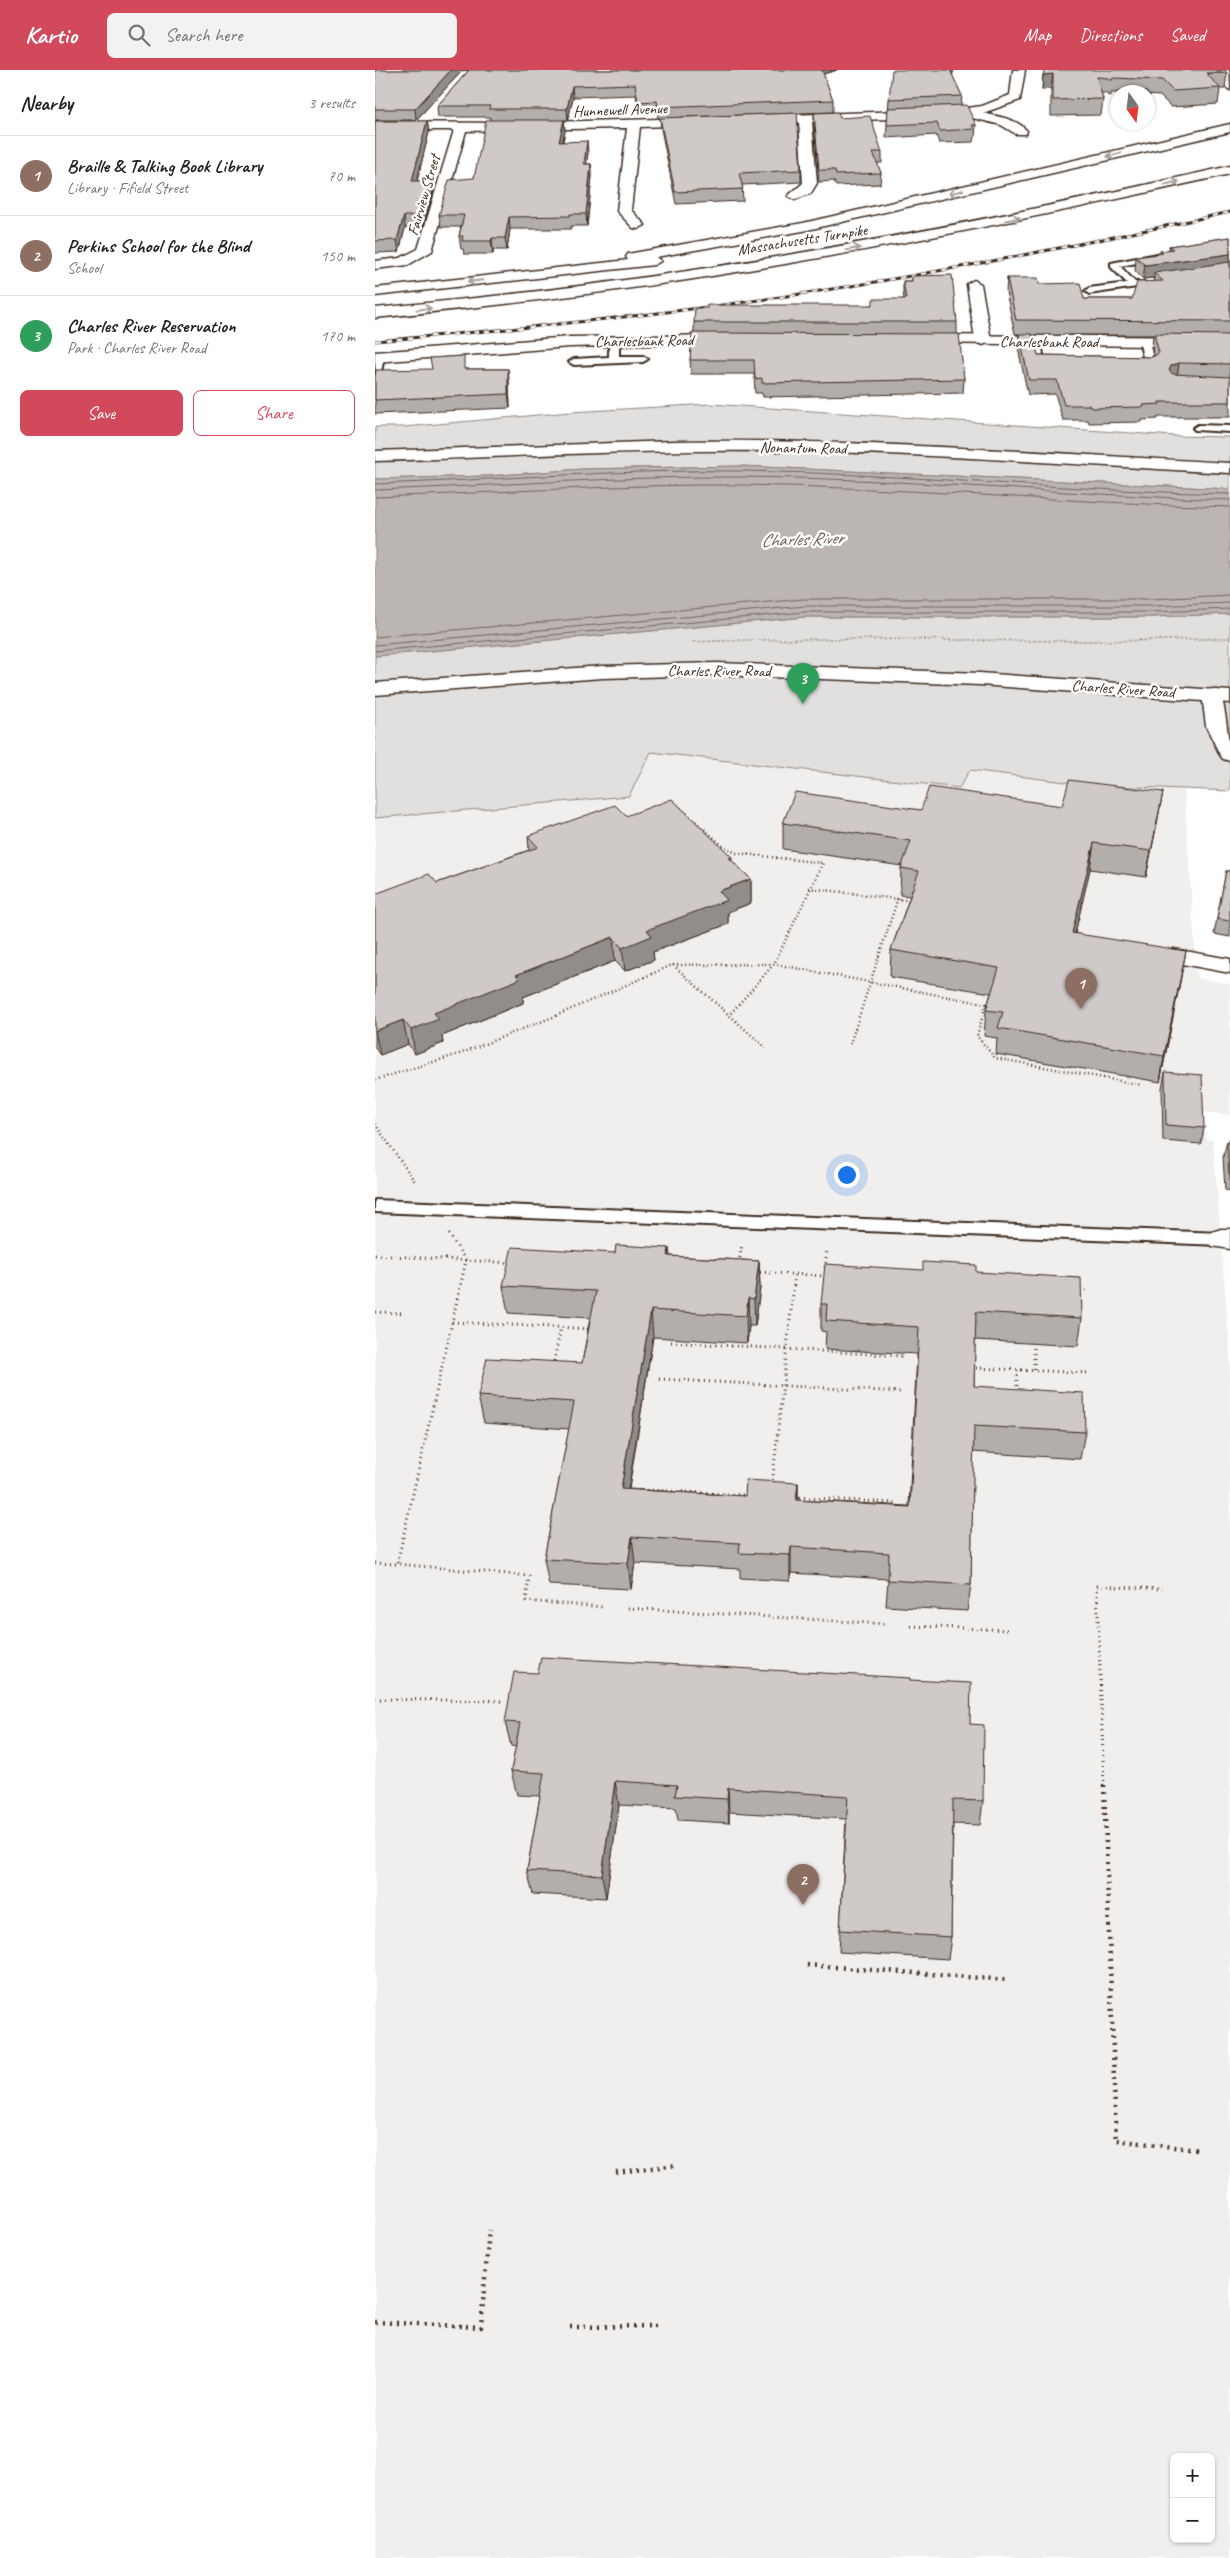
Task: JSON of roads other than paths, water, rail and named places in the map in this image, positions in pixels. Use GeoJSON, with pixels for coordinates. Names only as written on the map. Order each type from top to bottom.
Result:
{"type":"FeatureCollection","features":[{"type":"Feature","properties":{"kind":"main road"},"geometry":{"type":"LineString","coordinates":[[960,113],[1005,122],[1026,135],[1016,97],[1019,70]]}},
{"type":"Feature","properties":{"kind":"main road"},"geometry":{"type":"LineString","coordinates":[[1223,70],[1230,86]]}},
{"type":"Feature","properties":{"kind":"main road"},"geometry":{"type":"LineString","coordinates":[[748,120],[960,113],[985,109],[1016,97]]}},
{"type":"Feature","properties":{"kind":"main road"},"geometry":{"type":"LineString","coordinates":[[420,127],[431,116]]}},
{"type":"Feature","properties":{"kind":"main road"},"geometry":{"type":"LineString","coordinates":[[795,196],[806,190],[810,183],[805,118]]}},
{"type":"Feature","properties":{"kind":"main road","name":"Hunnewell Avenue"},"geometry":{"type":"LineString","coordinates":[[375,126],[634,125],[710,122]]}},
{"type":"Feature","properties":{"kind":"main road"},"geometry":{"type":"LineString","coordinates":[[634,125],[624,211],[638,225]]}},
{"type":"Feature","properties":{"kind":"main road","name":"Fairview Street"},"geometry":{"type":"LineString","coordinates":[[375,265],[403,262],[425,250],[461,127]]}},
{"type":"Feature","properties":{"kind":"main road"},"geometry":{"type":"LineString","coordinates":[[524,276],[796,229],[1230,128]]}},
{"type":"Feature","properties":{"kind":"main road","name":"Massachusetts Turnpike"},"geometry":{"type":"LineString","coordinates":[[375,313],[493,301],[690,274],[887,243],[1035,214],[1230,170]]}},
{"type":"Feature","properties":{"kind":"main road","name":"Massachusetts Turnpike"},"geometry":{"type":"LineString","coordinates":[[375,292],[707,254],[838,234]]}},
{"type":"Feature","properties":{"kind":"main road"},"geometry":{"type":"LineString","coordinates":[[493,301],[620,293],[946,246]]}},
{"type":"Feature","properties":{"kind":"main road"},"geometry":{"type":"LineString","coordinates":[[974,284],[983,340]]}},
{"type":"Feature","properties":{"kind":"main road","name":"Charlesbank Road"},"geometry":{"type":"LineString","coordinates":[[377,362],[614,340],[743,340]]}},
{"type":"Feature","properties":{"kind":"main road","name":"Charlesbank Road"},"geometry":{"type":"LineString","coordinates":[[903,340],[1230,341]]}},
{"type":"Feature","properties":{"kind":"main road","name":"Nonantum Road"},"geometry":{"type":"LineString","coordinates":[[375,456],[646,446],[775,446],[1230,468]]}},
{"type":"Feature","properties":{"kind":"main road","name":"Charles River Road"},"geometry":{"type":"LineString","coordinates":[[375,689],[592,672],[717,669],[980,679],[1221,696],[1213,719],[1219,738],[1230,755]]}},
{"type":"Feature","properties":{"kind":"main road"},"geometry":{"type":"LineString","coordinates":[[1174,956],[1230,966]]}},
{"type":"Feature","properties":{"kind":"lane"},"geometry":{"type":"LineString","coordinates":[[1133,285],[1114,265],[1168,254]]}},
{"type":"Feature","properties":{"kind":"lane"},"geometry":{"type":"LineString","coordinates":[[1089,291],[1153,283]]}},
{"type":"Feature","properties":{"kind":"lane"},"geometry":{"type":"LineString","coordinates":[[614,340],[614,359]]}},
{"type":"Feature","properties":{"kind":"lane"},"geometry":{"type":"LineString","coordinates":[[1036,340],[1041,366],[1060,366]]}},
{"type":"Feature","properties":{"kind":"lane"},"geometry":{"type":"LineString","coordinates":[[1130,366],[1150,367],[1144,341]]}},
{"type":"Feature","properties":{"kind":"lane"},"geometry":{"type":"LineString","coordinates":[[574,362],[643,359]]}},
{"type":"Feature","properties":{"kind":"lane"},"geometry":{"type":"LineString","coordinates":[[1198,428],[1230,429]]}},
{"type":"Feature","properties":{"kind":"lane"},"geometry":{"type":"LineString","coordinates":[[375,1206],[1225,1239]]}},
{"type":"Feature","properties":{"kind":"water","name":"Charles River"},"geometry":{"type":"Polygon","coordinates":[[[741,466],[1230,489],[1230,614],[1152,617],[805,617],[375,656],[375,479],[487,476],[583,469],[741,466]]]}},
{"type":"Feature","properties":{"kind":"railway"},"geometry":{"type":"LineString","coordinates":[[375,341],[591,321],[807,293],[1019,256],[1230,212]]}},
{"type":"Feature","properties":{"kind":"place","name":"Charles River Reservation"},"geometry":{"type":"Point","coordinates":[803,704]}},
{"type":"Feature","properties":{"kind":"place","name":"Braille & Talking Book Library"},"geometry":{"type":"Point","coordinates":[1081,1009]}},
{"type":"Feature","properties":{"kind":"place","name":"Perkins School for the Blind"},"geometry":{"type":"Point","coordinates":[803,1905]}}]}
